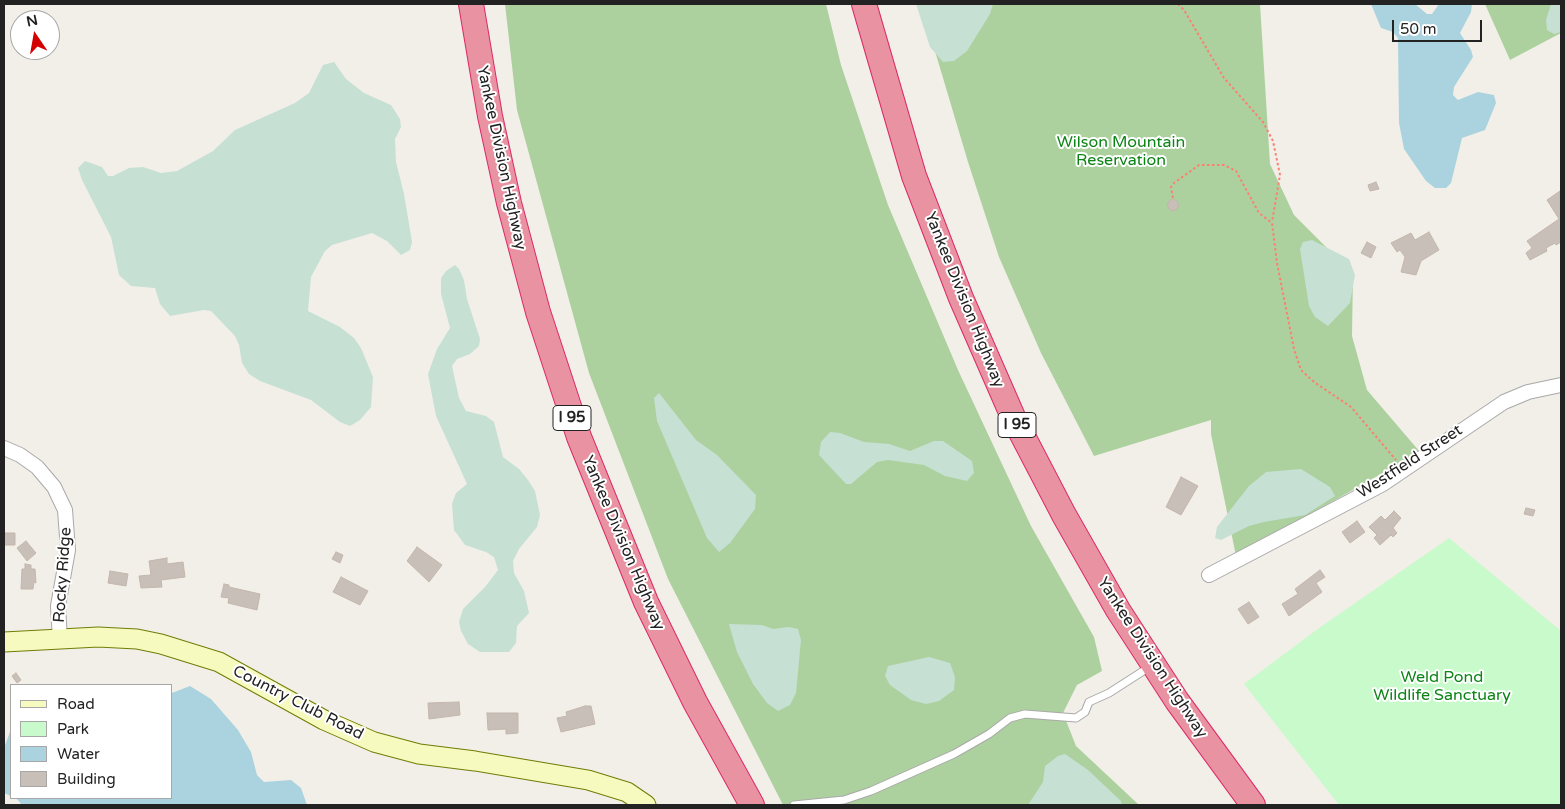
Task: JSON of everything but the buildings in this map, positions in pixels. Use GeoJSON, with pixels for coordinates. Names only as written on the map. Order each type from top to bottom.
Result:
{"type":"FeatureCollection","features":[{"type":"Feature","properties":{"kind":"highway","name":"Yankee Division Highway"},"geometry":{"type":"LineString","coordinates":[[471,4],[488,109],[509,203],[540,319],[579,437],[646,602],[695,702],[752,805]]}},
{"type":"Feature","properties":{"kind":"highway","name":"Yankee Division Highway"},"geometry":{"type":"LineString","coordinates":[[864,4],[912,169],[960,298],[1023,436],[1067,521],[1153,665],[1253,805]]}},
{"type":"Feature","properties":{"kind":"street","name":"Westfield Street"},"geometry":{"type":"LineString","coordinates":[[1208,575],[1383,484],[1504,402],[1528,392],[1561,385]]}},
{"type":"Feature","properties":{"kind":"street","name":"Rocky Ridge"},"geometry":{"type":"LineString","coordinates":[[4,448],[29,460],[44,474],[54,487],[65,510],[68,544],[58,606],[60,640]]}},
{"type":"Feature","properties":{"kind":"street","name":"Country Club Road"},"geometry":{"type":"LineString","coordinates":[[4,642],[98,637],[137,639],[161,644],[219,662],[324,720],[374,742],[419,754],[475,761],[588,780],[627,792],[646,805]]}},
{"type":"Feature","properties":{"kind":"lane"},"geometry":{"type":"LineString","coordinates":[[794,805],[844,800],[871,791],[954,754],[989,734],[1010,718],[1025,714],[1076,718],[1085,712],[1089,702],[1109,693],[1153,665]]}},
{"type":"Feature","properties":{"kind":"path"},"geometry":{"type":"LineString","coordinates":[[1178,4],[1184,10],[1224,78],[1263,122],[1274,141],[1280,175],[1272,223],[1277,263],[1294,349],[1301,370],[1314,382],[1351,407],[1404,470]]}},
{"type":"Feature","properties":{"kind":"path"},"geometry":{"type":"LineString","coordinates":[[1173,198],[1171,187],[1190,169],[1212,163],[1224,165],[1236,171],[1259,213],[1272,223]]}},
{"type":"Feature","properties":{"kind":"green space"},"geometry":{"type":"Polygon","coordinates":[[[505,4],[826,4],[841,65],[888,205],[958,370],[1031,526],[1094,637],[1102,671],[1077,685],[1063,713],[1076,746],[1138,804],[1146,805],[783,805],[668,579],[589,373],[517,110],[505,4]]]}},
{"type":"Feature","properties":{"kind":"green space"},"geometry":{"type":"Polygon","coordinates":[[[916,4],[993,4],[990,14],[967,51],[954,61],[943,62],[930,47],[916,4]]]}},
{"type":"Feature","properties":{"kind":"green space","name":"Wilson Mountain Reservation"},"geometry":{"type":"Polygon","coordinates":[[[921,4],[1260,4],[1270,164],[1294,215],[1353,274],[1352,336],[1367,390],[1420,452],[1236,556],[1211,434],[1211,420],[1094,456],[1041,353],[999,257],[968,162],[921,4]]]}},
{"type":"Feature","properties":{"kind":"green space"},"geometry":{"type":"Polygon","coordinates":[[[1485,4],[1561,4],[1561,33],[1510,60],[1485,4]]]}},
{"type":"Feature","properties":{"kind":"green space"},"geometry":{"type":"Polygon","coordinates":[[[1551,4],[1561,4],[1561,32],[1554,34],[1547,30],[1546,20],[1551,4]]]}},
{"type":"Feature","properties":{"kind":"green space"},"geometry":{"type":"Polygon","coordinates":[[[334,62],[346,79],[364,93],[391,105],[400,119],[401,127],[395,139],[396,162],[404,194],[412,242],[410,250],[401,255],[387,241],[372,233],[332,245],[325,251],[311,277],[308,311],[340,327],[354,338],[361,348],[373,377],[371,407],[360,420],[350,426],[340,422],[311,400],[260,381],[249,374],[242,363],[239,345],[235,336],[211,311],[204,310],[170,316],[160,304],[155,288],[131,286],[119,275],[111,237],[82,180],[78,168],[85,161],[102,167],[108,176],[113,176],[129,168],[143,167],[161,173],[177,171],[213,151],[235,130],[295,103],[309,93],[323,65],[334,62]]]}},
{"type":"Feature","properties":{"kind":"green space"},"geometry":{"type":"Polygon","coordinates":[[[1312,240],[1349,259],[1355,275],[1350,303],[1328,326],[1315,317],[1309,306],[1300,249],[1303,242],[1312,240]]]}},
{"type":"Feature","properties":{"kind":"green space"},"geometry":{"type":"Polygon","coordinates":[[[455,265],[464,280],[467,299],[480,339],[479,346],[470,354],[457,359],[452,366],[459,398],[466,411],[486,416],[494,422],[503,457],[519,469],[528,480],[535,491],[540,515],[537,527],[519,549],[513,561],[514,573],[524,591],[529,613],[517,626],[516,643],[509,652],[480,652],[468,644],[461,631],[459,622],[463,609],[485,587],[498,570],[494,557],[486,552],[465,545],[454,530],[452,504],[456,493],[467,484],[436,416],[428,374],[437,349],[450,328],[441,294],[441,278],[446,271],[455,265]]]}},
{"type":"Feature","properties":{"kind":"green space"},"geometry":{"type":"Polygon","coordinates":[[[659,393],[696,440],[717,455],[756,495],[755,509],[730,543],[719,552],[707,538],[657,421],[654,398],[659,393]]]}},
{"type":"Feature","properties":{"kind":"green space"},"geometry":{"type":"Polygon","coordinates":[[[830,432],[840,433],[864,442],[889,444],[910,451],[934,441],[943,441],[972,461],[974,473],[967,481],[945,476],[924,465],[888,460],[877,462],[851,484],[846,484],[819,455],[821,442],[830,432]]]}},
{"type":"Feature","properties":{"kind":"green space"},"geometry":{"type":"Polygon","coordinates":[[[1301,469],[1330,487],[1335,496],[1305,515],[1249,526],[1221,540],[1215,538],[1217,527],[1249,486],[1266,472],[1301,469]]]}},
{"type":"Feature","properties":{"kind":"green space","name":"Weld Pond Wildlife Sanctuary"},"geometry":{"type":"Polygon","coordinates":[[[1449,538],[1561,631],[1561,805],[1339,805],[1244,684],[1319,628],[1449,538]]]}},
{"type":"Feature","properties":{"kind":"green space"},"geometry":{"type":"Polygon","coordinates":[[[729,624],[762,625],[773,629],[789,627],[798,629],[801,640],[796,693],[790,705],[778,711],[767,703],[753,684],[737,652],[729,624]]]}},
{"type":"Feature","properties":{"kind":"green space"},"geometry":{"type":"Polygon","coordinates":[[[929,657],[950,663],[955,677],[954,690],[939,701],[926,704],[911,700],[890,685],[885,676],[888,666],[929,657]]]}},
{"type":"Feature","properties":{"kind":"green space"},"geometry":{"type":"Polygon","coordinates":[[[1065,754],[1088,770],[1121,801],[1122,805],[1028,805],[1043,782],[1045,766],[1058,756],[1065,754]]]}},
{"type":"Feature","properties":{"kind":"water"},"geometry":{"type":"Polygon","coordinates":[[[1371,4],[1415,4],[1427,14],[1432,14],[1439,4],[1472,4],[1471,12],[1460,33],[1471,50],[1473,57],[1454,87],[1453,95],[1458,100],[1478,92],[1494,95],[1496,103],[1485,130],[1462,138],[1451,183],[1446,188],[1435,188],[1426,181],[1404,149],[1399,123],[1398,38],[1393,32],[1381,28],[1371,4]]]}},
{"type":"Feature","properties":{"kind":"water"},"geometry":{"type":"Polygon","coordinates":[[[190,686],[211,699],[238,730],[251,752],[257,775],[264,782],[291,780],[301,788],[307,805],[22,805],[17,799],[172,799],[172,693],[190,686]]]}},
{"type":"Feature","properties":{"kind":"water"},"geometry":{"type":"Polygon","coordinates":[[[10,732],[10,796],[4,793],[4,748],[10,732]]]}}]}
